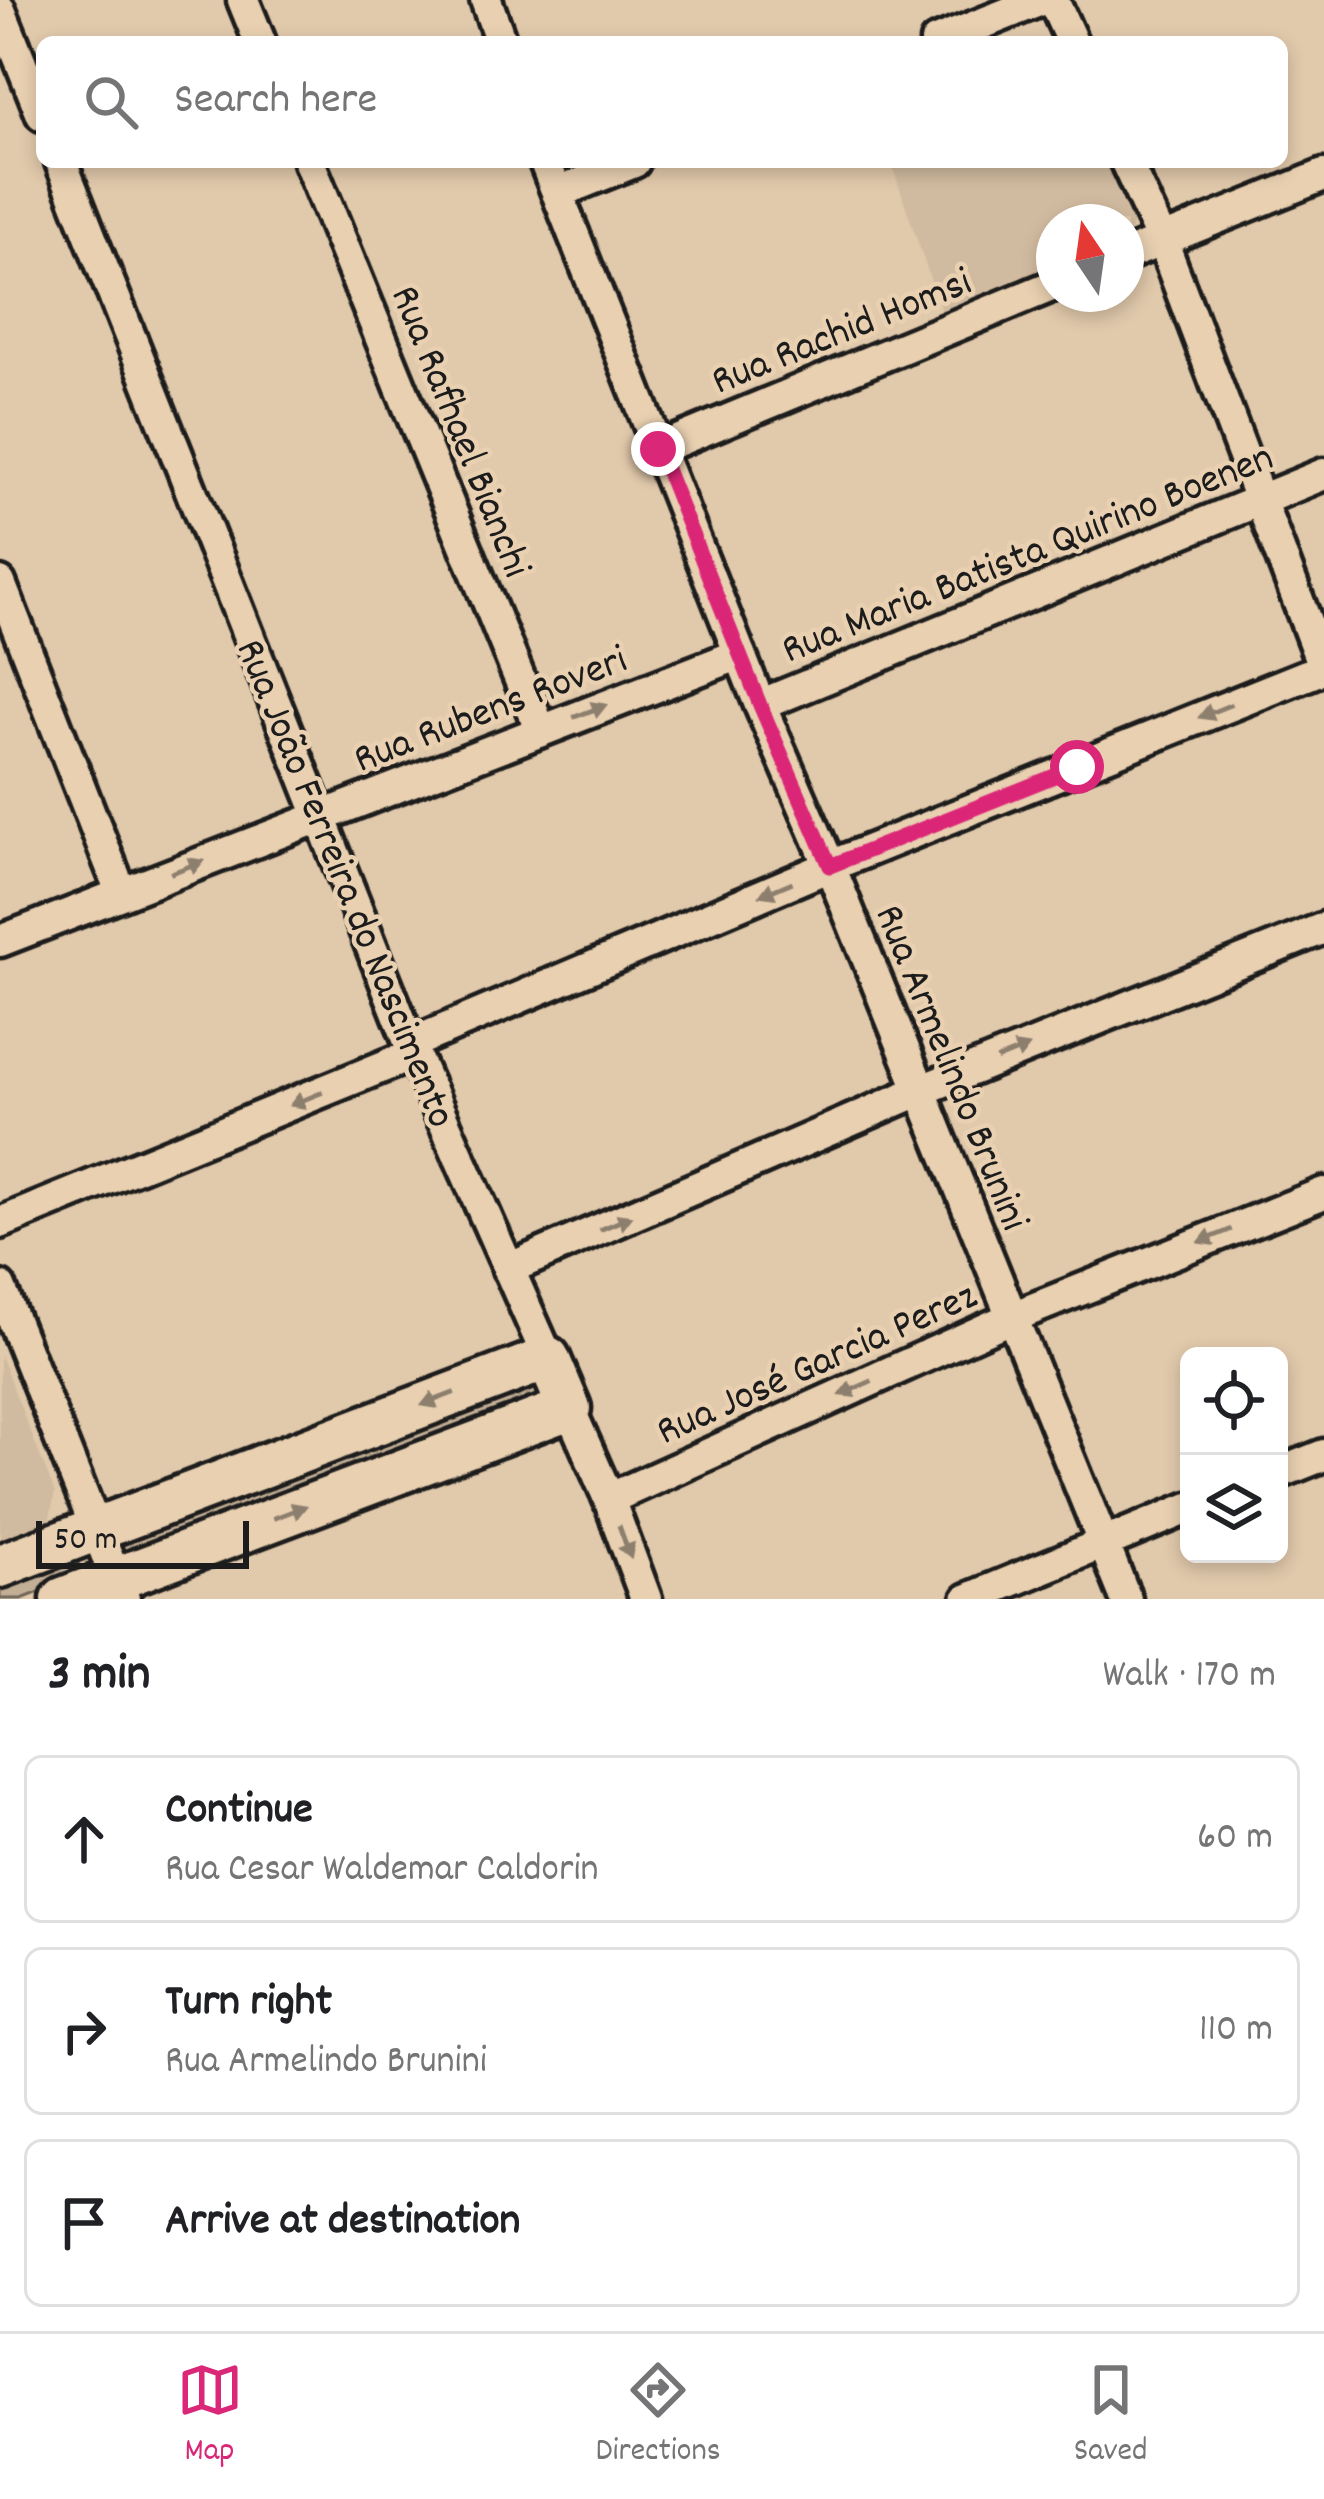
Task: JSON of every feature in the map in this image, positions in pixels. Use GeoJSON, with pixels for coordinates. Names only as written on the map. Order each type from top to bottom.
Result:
{"type":"FeatureCollection","features":[{"type":"Feature","properties":{"kind":"street"},"geometry":{"type":"LineString","coordinates":[[243,0],[258,36]]}},
{"type":"Feature","properties":{"kind":"street"},"geometry":{"type":"LineString","coordinates":[[486,0],[499,36]]}},
{"type":"Feature","properties":{"kind":"street"},"geometry":{"type":"LineString","coordinates":[[951,36],[1041,0]]}},
{"type":"Feature","properties":{"kind":"street"},"geometry":{"type":"LineString","coordinates":[[1052,0],[1069,36]]}},
{"type":"Feature","properties":{"kind":"street"},"geometry":{"type":"LineString","coordinates":[[0,10],[36,100]]}},
{"type":"Feature","properties":{"kind":"street","name":"Rua João Ferreira do Nascimento"},"geometry":{"type":"LineString","coordinates":[[63,168],[412,1049],[609,1499],[646,1599]]}},
{"type":"Feature","properties":{"kind":"street","name":"Rua Rafhael Bianchi"},"geometry":{"type":"LineString","coordinates":[[311,168],[540,729]]}},
{"type":"Feature","properties":{"kind":"street","name":"Rua Armelindo Brunini"},"geometry":{"type":"LineString","coordinates":[[547,168],[760,705],[830,866],[1126,1599]]}},
{"type":"Feature","properties":{"kind":"street"},"geometry":{"type":"LineString","coordinates":[[556,193],[619,168]]}},
{"type":"Feature","properties":{"kind":"street"},"geometry":{"type":"LineString","coordinates":[[0,1223],[830,866],[1324,668],[1162,241],[1129,168]]}},
{"type":"Feature","properties":{"kind":"street"},"geometry":{"type":"LineString","coordinates":[[1144,248],[1324,175]]}},
{"type":"Feature","properties":{"kind":"street","name":"Rua Rachid Homsi"},"geometry":{"type":"LineString","coordinates":[[658,449],[1036,292]]}},
{"type":"Feature","properties":{"kind":"street","name":"Rua Maria Batista Quirino Boenen"},"geometry":{"type":"LineString","coordinates":[[760,705],[1324,474]]}},
{"type":"Feature","properties":{"kind":"street"},"geometry":{"type":"LineString","coordinates":[[0,584],[121,892]]}},
{"type":"Feature","properties":{"kind":"street","name":"Rua Rubens Roveri"},"geometry":{"type":"LineString","coordinates":[[0,941],[740,654]]}},
{"type":"Feature","properties":{"kind":"street"},"geometry":{"type":"LineString","coordinates":[[508,1270],[919,1091],[1324,928]]}},
{"type":"Feature","properties":{"kind":"street","name":"Rua José Garcia Perez"},"geometry":{"type":"LineString","coordinates":[[609,1499],[1010,1318],[1324,1193]]}},
{"type":"Feature","properties":{"kind":"street"},"geometry":{"type":"LineString","coordinates":[[0,1287],[120,1589]]}},
{"type":"Feature","properties":{"kind":"street"},"geometry":{"type":"LineString","coordinates":[[0,1566],[548,1358]]}},
{"type":"Feature","properties":{"kind":"street"},"geometry":{"type":"LineString","coordinates":[[63,1599],[120,1589],[569,1408]]}},
{"type":"Feature","properties":{"kind":"street"},"geometry":{"type":"LineString","coordinates":[[1288,1469],[1324,1455]]}},
{"type":"Feature","properties":{"kind":"street"},"geometry":{"type":"LineString","coordinates":[[968,1599],[1180,1512]]}},
{"type":"Feature","properties":{"kind":"shaded area"},"geometry":{"type":"Polygon","coordinates":[[[893,168],[1113,168],[1129,204],[1036,204],[1036,278],[943,317],[893,168]]]}},
{"type":"Feature","properties":{"kind":"shaded area"},"geometry":{"type":"Polygon","coordinates":[[[0,1355],[55,1493],[47,1532],[0,1550],[0,1355]]]}},
{"type":"Feature","properties":{"kind":"green space"},"geometry":{"type":"Polygon","coordinates":[[[529,1376],[540,1388],[538,1404],[119,1560],[110,1535],[529,1376]]]}},
{"type":"Feature","properties":{"kind":"green space"},"geometry":{"type":"Polygon","coordinates":[[[78,1559],[79,1573],[73,1579],[22,1599],[0,1599],[0,1578],[78,1559]]]}},
{"type":"Feature","properties":{"kind":"route"},"geometry":{"type":"LineString","coordinates":[[658,449],[830,866],[1077,767]]}}]}
